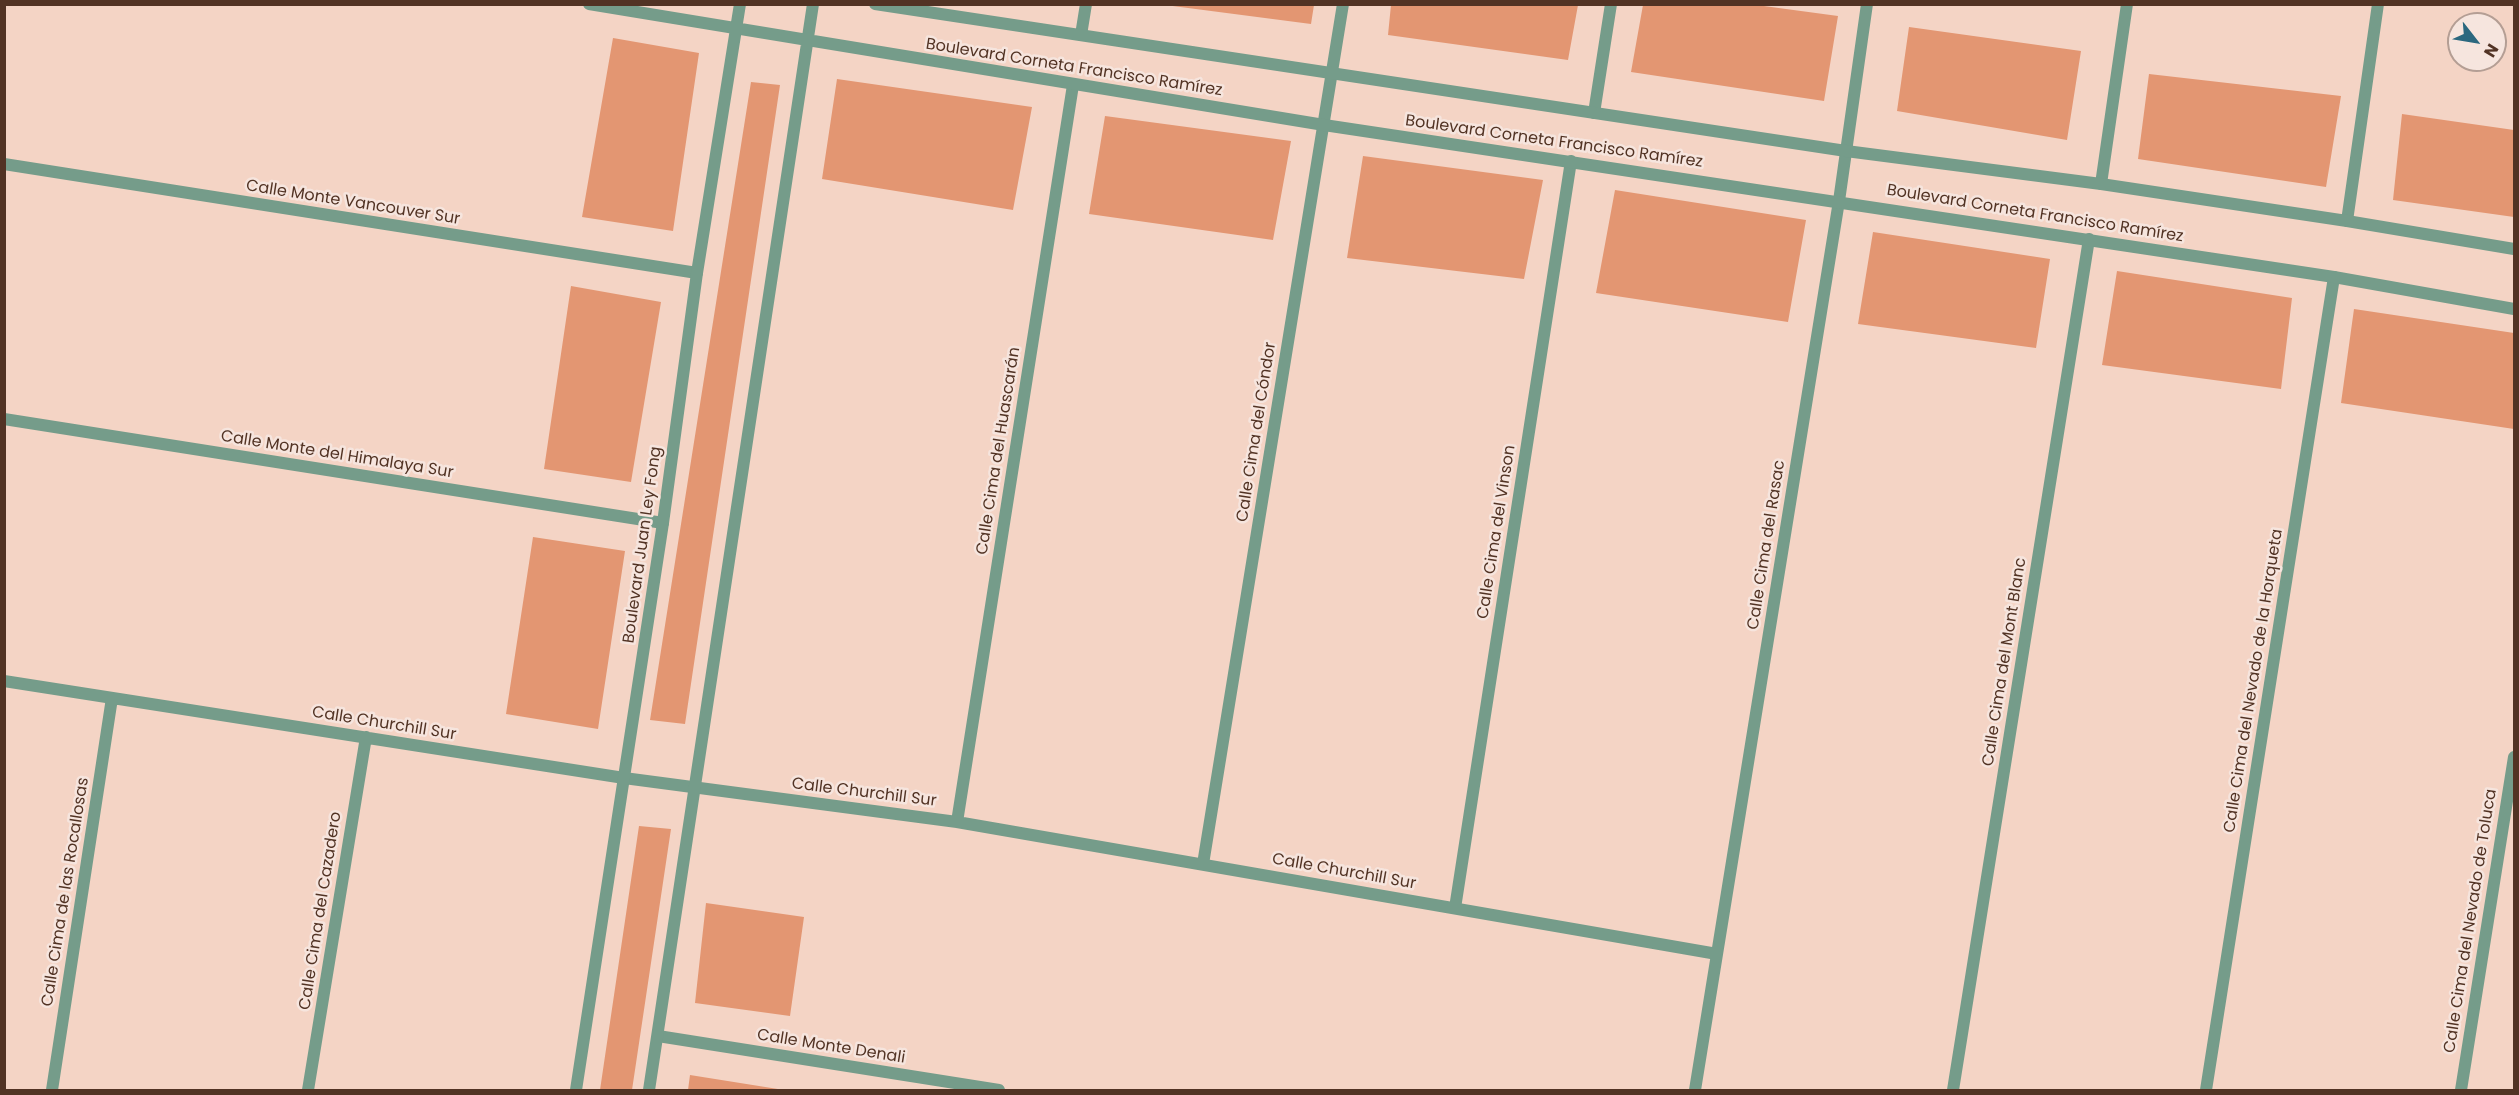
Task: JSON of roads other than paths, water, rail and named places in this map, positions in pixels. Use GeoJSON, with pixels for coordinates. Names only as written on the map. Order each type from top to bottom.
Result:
{"type":"FeatureCollection","features":[{"type":"Feature","properties":{"kind":"street","name":"Boulevard Corneta Francisco Ramírez"},"geometry":{"type":"LineString","coordinates":[[589,4],[1323,125],[2089,239],[2334,277],[2514,309]]}},
{"type":"Feature","properties":{"kind":"street","name":"Boulevard Juan Ley Fong"},"geometry":{"type":"LineString","coordinates":[[576,1090],[663,523],[697,273],[740,4]]}},
{"type":"Feature","properties":{"kind":"street"},"geometry":{"type":"LineString","coordinates":[[649,1090],[813,4]]}},
{"type":"Feature","properties":{"kind":"street","name":"Boulevard Corneta Francisco Ramírez"},"geometry":{"type":"LineString","coordinates":[[875,4],[1846,151],[2101,184],[2514,249]]}},
{"type":"Feature","properties":{"kind":"street"},"geometry":{"type":"LineString","coordinates":[[1081,35],[1086,4]]}},
{"type":"Feature","properties":{"kind":"street","name":"Calle Cima del Cóndor"},"geometry":{"type":"LineString","coordinates":[[1203,864],[1343,4]]}},
{"type":"Feature","properties":{"kind":"street"},"geometry":{"type":"LineString","coordinates":[[1594,113],[1611,4]]}},
{"type":"Feature","properties":{"kind":"street","name":"Calle Cima del Rasac"},"geometry":{"type":"LineString","coordinates":[[1695,1090],[1839,201],[1867,4]]}},
{"type":"Feature","properties":{"kind":"street"},"geometry":{"type":"LineString","coordinates":[[2101,184],[2127,4]]}},
{"type":"Feature","properties":{"kind":"street"},"geometry":{"type":"LineString","coordinates":[[2347,221],[2378,4]]}},
{"type":"Feature","properties":{"kind":"street","name":"Calle Cima del Huascarán"},"geometry":{"type":"LineString","coordinates":[[957,822],[1073,85]]}},
{"type":"Feature","properties":{"kind":"street","name":"Calle Cima del Vinson"},"geometry":{"type":"LineString","coordinates":[[1455,908],[1571,161]]}},
{"type":"Feature","properties":{"kind":"street","name":"Calle Monte Vancouver Sur"},"geometry":{"type":"LineString","coordinates":[[4,164],[697,273]]}},
{"type":"Feature","properties":{"kind":"street","name":"Calle Cima del Mont Blanc"},"geometry":{"type":"LineString","coordinates":[[1953,1090],[2089,239]]}},
{"type":"Feature","properties":{"kind":"street","name":"Calle Cima del Nevado de la Horqueta"},"geometry":{"type":"LineString","coordinates":[[2206,1090],[2334,277]]}},
{"type":"Feature","properties":{"kind":"street","name":"Calle Monte del Himalaya Sur"},"geometry":{"type":"LineString","coordinates":[[4,420],[663,523]]}},
{"type":"Feature","properties":{"kind":"street","name":"Calle Churchill Sur"},"geometry":{"type":"LineString","coordinates":[[4,681],[624,778],[957,822],[1717,954]]}},
{"type":"Feature","properties":{"kind":"street","name":"Calle Cima de las Rocallosas"},"geometry":{"type":"LineString","coordinates":[[52,1090],[112,698]]}},
{"type":"Feature","properties":{"kind":"street","name":"Calle Cima del Cazadero"},"geometry":{"type":"LineString","coordinates":[[308,1090],[366,737]]}},
{"type":"Feature","properties":{"kind":"street","name":"Calle Cima del Nevado de Toluca"},"geometry":{"type":"LineString","coordinates":[[2461,1090],[2514,758]]}},
{"type":"Feature","properties":{"kind":"street","name":"Calle Monte Denali"},"geometry":{"type":"LineString","coordinates":[[658,1036],[999,1090]]}}]}
